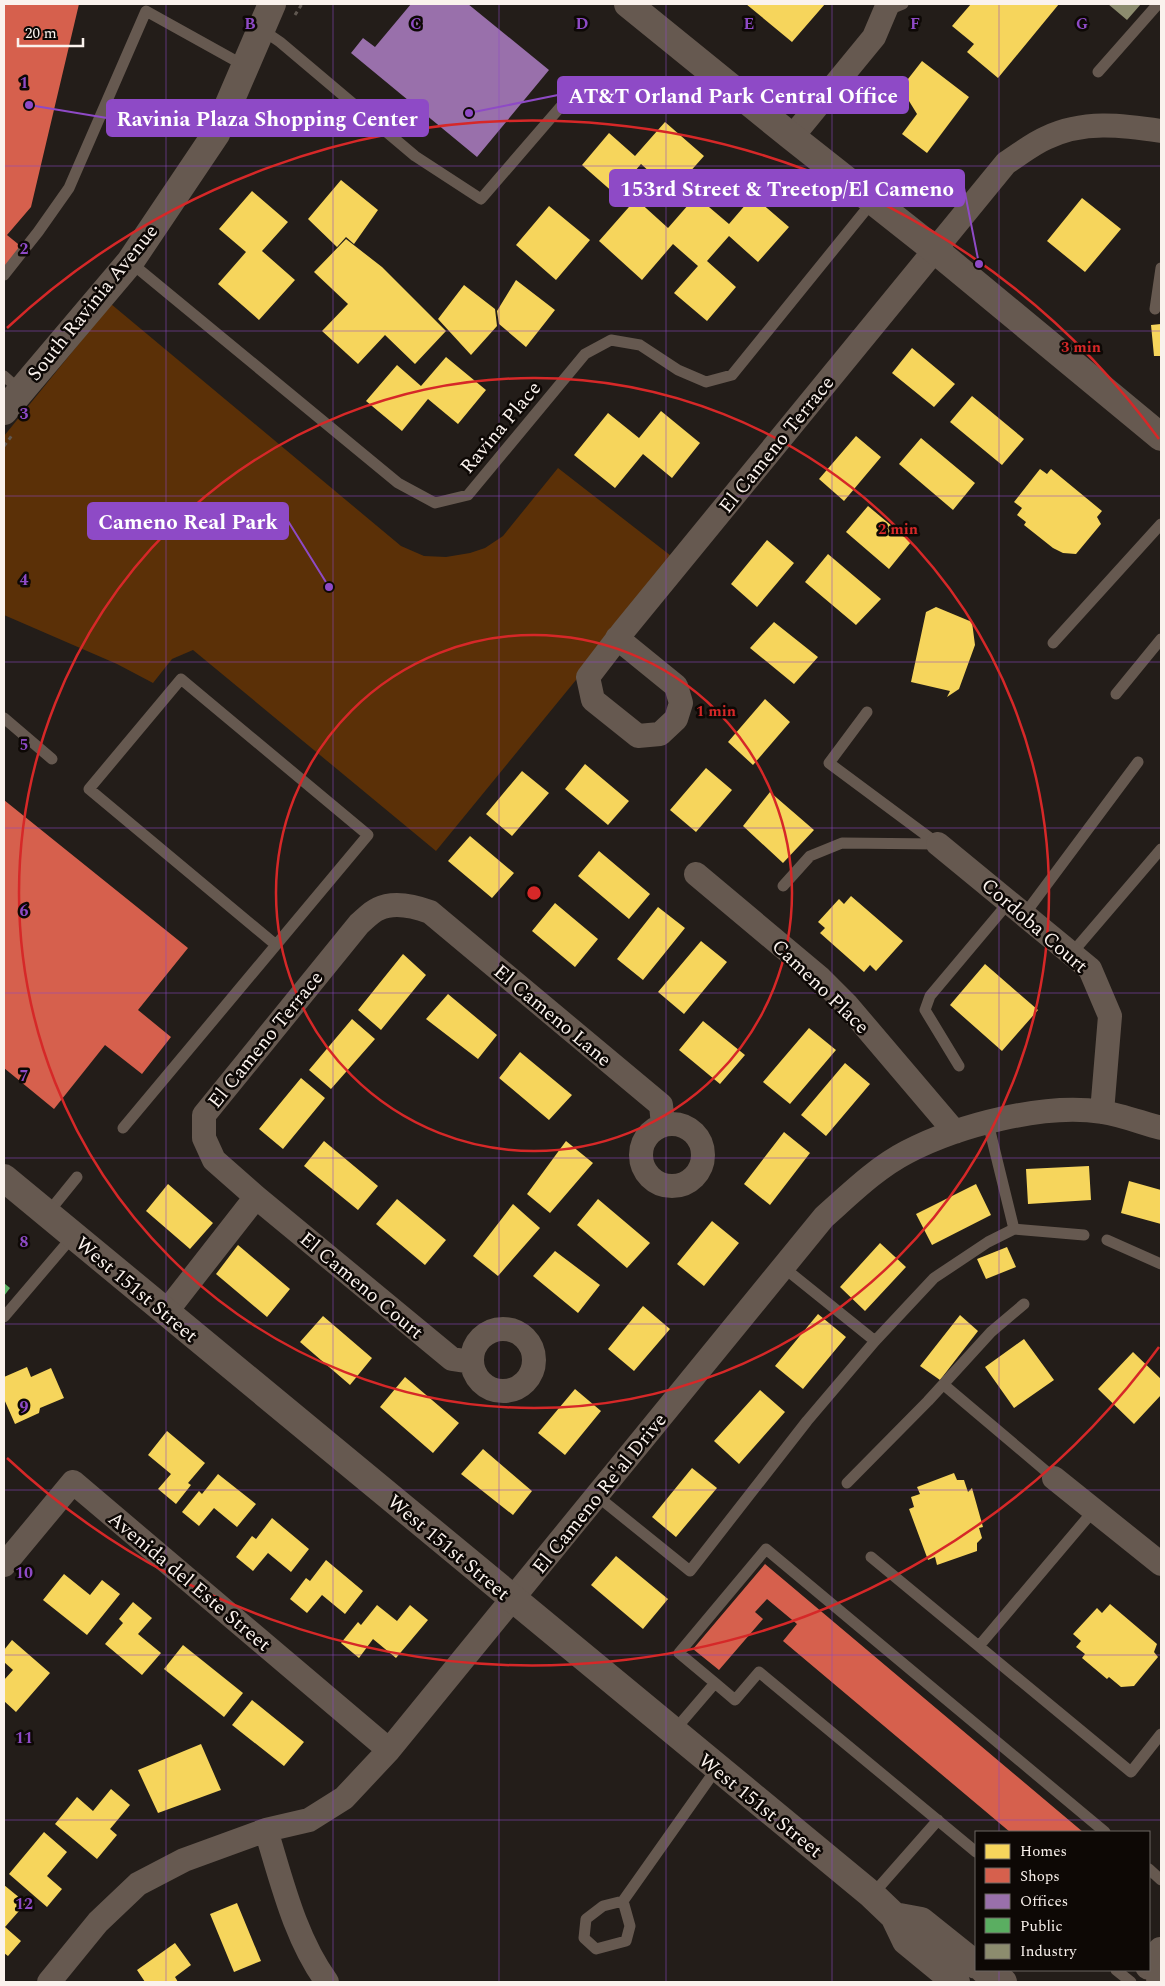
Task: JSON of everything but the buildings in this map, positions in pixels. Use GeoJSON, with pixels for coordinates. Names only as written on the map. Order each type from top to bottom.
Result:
{"type":"FeatureCollection","features":[{"type":"Feature","properties":{"kind":"street","name":"South Ravinia Avenue"},"geometry":{"type":"LineString","coordinates":[[9,393],[130,262],[216,134],[272,4]]}},
{"type":"Feature","properties":{"kind":"street"},"geometry":{"type":"LineString","coordinates":[[628,4],[935,250],[1161,437]]}},
{"type":"Feature","properties":{"kind":"street"},"geometry":{"type":"LineString","coordinates":[[792,137],[874,37],[892,6]]}},
{"type":"Feature","properties":{"kind":"street","name":"El Cameno Terrace"},"geometry":{"type":"LineString","coordinates":[[618,638],[1006,163],[1046,138],[1080,126],[1106,124],[1161,131]]}},
{"type":"Feature","properties":{"kind":"street","name":"Cordoba Court"},"geometry":{"type":"LineString","coordinates":[[938,844],[1090,969],[1110,1016],[1102,1112]]}},
{"type":"Feature","properties":{"kind":"street","name":"Cameno Place"},"geometry":{"type":"LineString","coordinates":[[696,874],[820,978],[847,1005],[955,1132]]}},
{"type":"Feature","properties":{"kind":"street","name":"El Cameno Terrace"},"geometry":{"type":"LineString","coordinates":[[256,1197],[214,1160],[204,1138],[204,1115],[359,924],[378,908],[400,905],[413,906],[430,912]]}},
{"type":"Feature","properties":{"kind":"street","name":"El Cameno Lane"},"geometry":{"type":"LineString","coordinates":[[430,912],[661,1105],[663,1125]]}},
{"type":"Feature","properties":{"kind":"street","name":"El Cameno Re'al Drive"},"geometry":{"type":"LineString","coordinates":[[49,1982],[98,1922],[138,1884],[184,1860],[266,1830],[309,1820],[344,1798],[390,1750],[824,1217],[864,1180],[907,1152],[955,1132],[988,1123],[1054,1110],[1102,1112],[1161,1128]]}},
{"type":"Feature","properties":{"kind":"street","name":"West 151st Street"},"geometry":{"type":"LineString","coordinates":[[4,1178],[872,1895],[894,1916],[906,1941],[956,1982]]}},
{"type":"Feature","properties":{"kind":"street"},"geometry":{"type":"LineString","coordinates":[[166,1312],[256,1197]]}},
{"type":"Feature","properties":{"kind":"street","name":"El Cameno Court"},"geometry":{"type":"LineString","coordinates":[[256,1197],[452,1359],[472,1362]]}},
{"type":"Feature","properties":{"kind":"street"},"geometry":{"type":"LineString","coordinates":[[1054,1478],[1161,1564]]}},
{"type":"Feature","properties":{"kind":"street","name":"Avenida del Este Street"},"geometry":{"type":"LineString","coordinates":[[4,1566],[73,1482],[390,1750]]}},
{"type":"Feature","properties":{"kind":"street"},"geometry":{"type":"LineString","coordinates":[[266,1830],[296,1925],[319,1972],[326,1982]]}},
{"type":"Feature","properties":{"kind":"street"},"geometry":{"type":"LineString","coordinates":[[894,1916],[921,1921],[975,1964]]}},
{"type":"Feature","properties":{"kind":"street"},"geometry":{"type":"LineString","coordinates":[[1150,1965],[1161,1951]]}},
{"type":"Feature","properties":{"kind":"street"},"geometry":{"type":"LineString","coordinates":[[986,1971],[1003,1982]]}},
{"type":"Feature","properties":{"kind":"street"},"geometry":{"type":"LineString","coordinates":[[1136,1982],[1145,1971]]}},
{"type":"Feature","properties":{"kind":"lane"},"geometry":{"type":"LineString","coordinates":[[1098,72],[1158,4]]}},
{"type":"Feature","properties":{"kind":"lane"},"geometry":{"type":"LineString","coordinates":[[4,275],[38,232],[68,188],[146,11],[245,66]]}},
{"type":"Feature","properties":{"kind":"lane"},"geometry":{"type":"LineString","coordinates":[[261,29],[280,42],[415,156],[481,199],[563,104]]}},
{"type":"Feature","properties":{"kind":"lane","name":"Ravina Place"},"geometry":{"type":"LineString","coordinates":[[130,262],[398,483],[435,503],[468,495],[585,354],[611,340],[640,344],[678,370],[706,382],[732,375],[873,201]]}},
{"type":"Feature","properties":{"kind":"lane"},"geometry":{"type":"LineString","coordinates":[[1155,309],[1161,268]]}},
{"type":"Feature","properties":{"kind":"lane"},"geometry":{"type":"LineString","coordinates":[[1053,643],[1161,524]]}},
{"type":"Feature","properties":{"kind":"lane"},"geometry":{"type":"LineString","coordinates":[[1116,694],[1161,639]]}},
{"type":"Feature","properties":{"kind":"lane"},"geometry":{"type":"LineString","coordinates":[[123,1128],[368,836],[181,679],[89,789],[276,945]]}},
{"type":"Feature","properties":{"kind":"lane"},"geometry":{"type":"LineString","coordinates":[[867,712],[829,763],[938,844]]}},
{"type":"Feature","properties":{"kind":"lane"},"geometry":{"type":"LineString","coordinates":[[4,718],[52,759]]}},
{"type":"Feature","properties":{"kind":"lane"},"geometry":{"type":"LineString","coordinates":[[959,1066],[925,1010],[930,996],[1017,908],[1138,762]]}},
{"type":"Feature","properties":{"kind":"lane"},"geometry":{"type":"LineString","coordinates":[[783,886],[810,856],[842,843],[938,844]]}},
{"type":"Feature","properties":{"kind":"lane"},"geometry":{"type":"LineString","coordinates":[[1072,953],[1161,849]]}},
{"type":"Feature","properties":{"kind":"lane"},"geometry":{"type":"LineString","coordinates":[[988,1123],[1014,1229]]}},
{"type":"Feature","properties":{"kind":"lane"},"geometry":{"type":"LineString","coordinates":[[47,1214],[78,1177]]}},
{"type":"Feature","properties":{"kind":"lane"},"geometry":{"type":"LineString","coordinates":[[597,1496],[690,1571],[807,1421],[876,1341],[934,1278],[988,1242],[1014,1229],[1084,1235]]}},
{"type":"Feature","properties":{"kind":"lane"},"geometry":{"type":"LineString","coordinates":[[4,1317],[73,1236]]}},
{"type":"Feature","properties":{"kind":"lane"},"geometry":{"type":"LineString","coordinates":[[1107,1240],[1161,1264]]}},
{"type":"Feature","properties":{"kind":"lane"},"geometry":{"type":"LineString","coordinates":[[783,1266],[876,1341]]}},
{"type":"Feature","properties":{"kind":"lane"},"geometry":{"type":"LineString","coordinates":[[847,1482],[944,1384],[991,1332],[1024,1304]]}},
{"type":"Feature","properties":{"kind":"lane"},"geometry":{"type":"LineString","coordinates":[[944,1384],[1054,1478]]}},
{"type":"Feature","properties":{"kind":"lane"},"geometry":{"type":"LineString","coordinates":[[979,1646],[1094,1510]]}},
{"type":"Feature","properties":{"kind":"lane"},"geometry":{"type":"LineString","coordinates":[[975,1851],[759,1672],[735,1700],[679,1653],[766,1549],[1104,1831]]}},
{"type":"Feature","properties":{"kind":"lane"},"geometry":{"type":"LineString","coordinates":[[871,1557],[1131,1772],[1161,1734]]}},
{"type":"Feature","properties":{"kind":"lane"},"geometry":{"type":"LineString","coordinates":[[673,1732],[715,1683]]}},
{"type":"Feature","properties":{"kind":"lane"},"geometry":{"type":"LineString","coordinates":[[623,1901],[630,1926],[626,1941],[596,1949],[584,1938],[586,1919],[603,1906],[623,1901],[716,1768]]}},
{"type":"Feature","properties":{"kind":"lane"},"geometry":{"type":"LineString","coordinates":[[872,1895],[938,1820]]}},
{"type":"Feature","properties":{"kind":"lane"},"geometry":{"type":"LineString","coordinates":[[1150,1870],[1161,1880]]}},
{"type":"Feature","properties":{"kind":"lane"},"geometry":{"type":"LineString","coordinates":[[1117,1971],[1131,1982]]}},
{"type":"Feature","properties":{"kind":"shaded area"},"geometry":{"type":"Polygon","coordinates":[[[111,304],[401,546],[424,556],[446,557],[485,548],[503,536],[558,468],[675,559],[436,851],[193,650],[172,659],[153,683],[117,664],[4,615],[4,436],[111,304]]]}},
{"type":"Feature","properties":{"kind":"place","name":"Ravinia Plaza Shopping Center"},"geometry":{"type":"Point","coordinates":[29,105]}},
{"type":"Feature","properties":{"kind":"place","name":"AT&T Orland Park Central Office"},"geometry":{"type":"Point","coordinates":[469,113]}},
{"type":"Feature","properties":{"kind":"place","name":"153rd Street & Treetop/El Cameno"},"geometry":{"type":"Point","coordinates":[979,264]}},
{"type":"Feature","properties":{"kind":"place","name":"Cameno Real Park"},"geometry":{"type":"Point","coordinates":[329,587]}}]}
